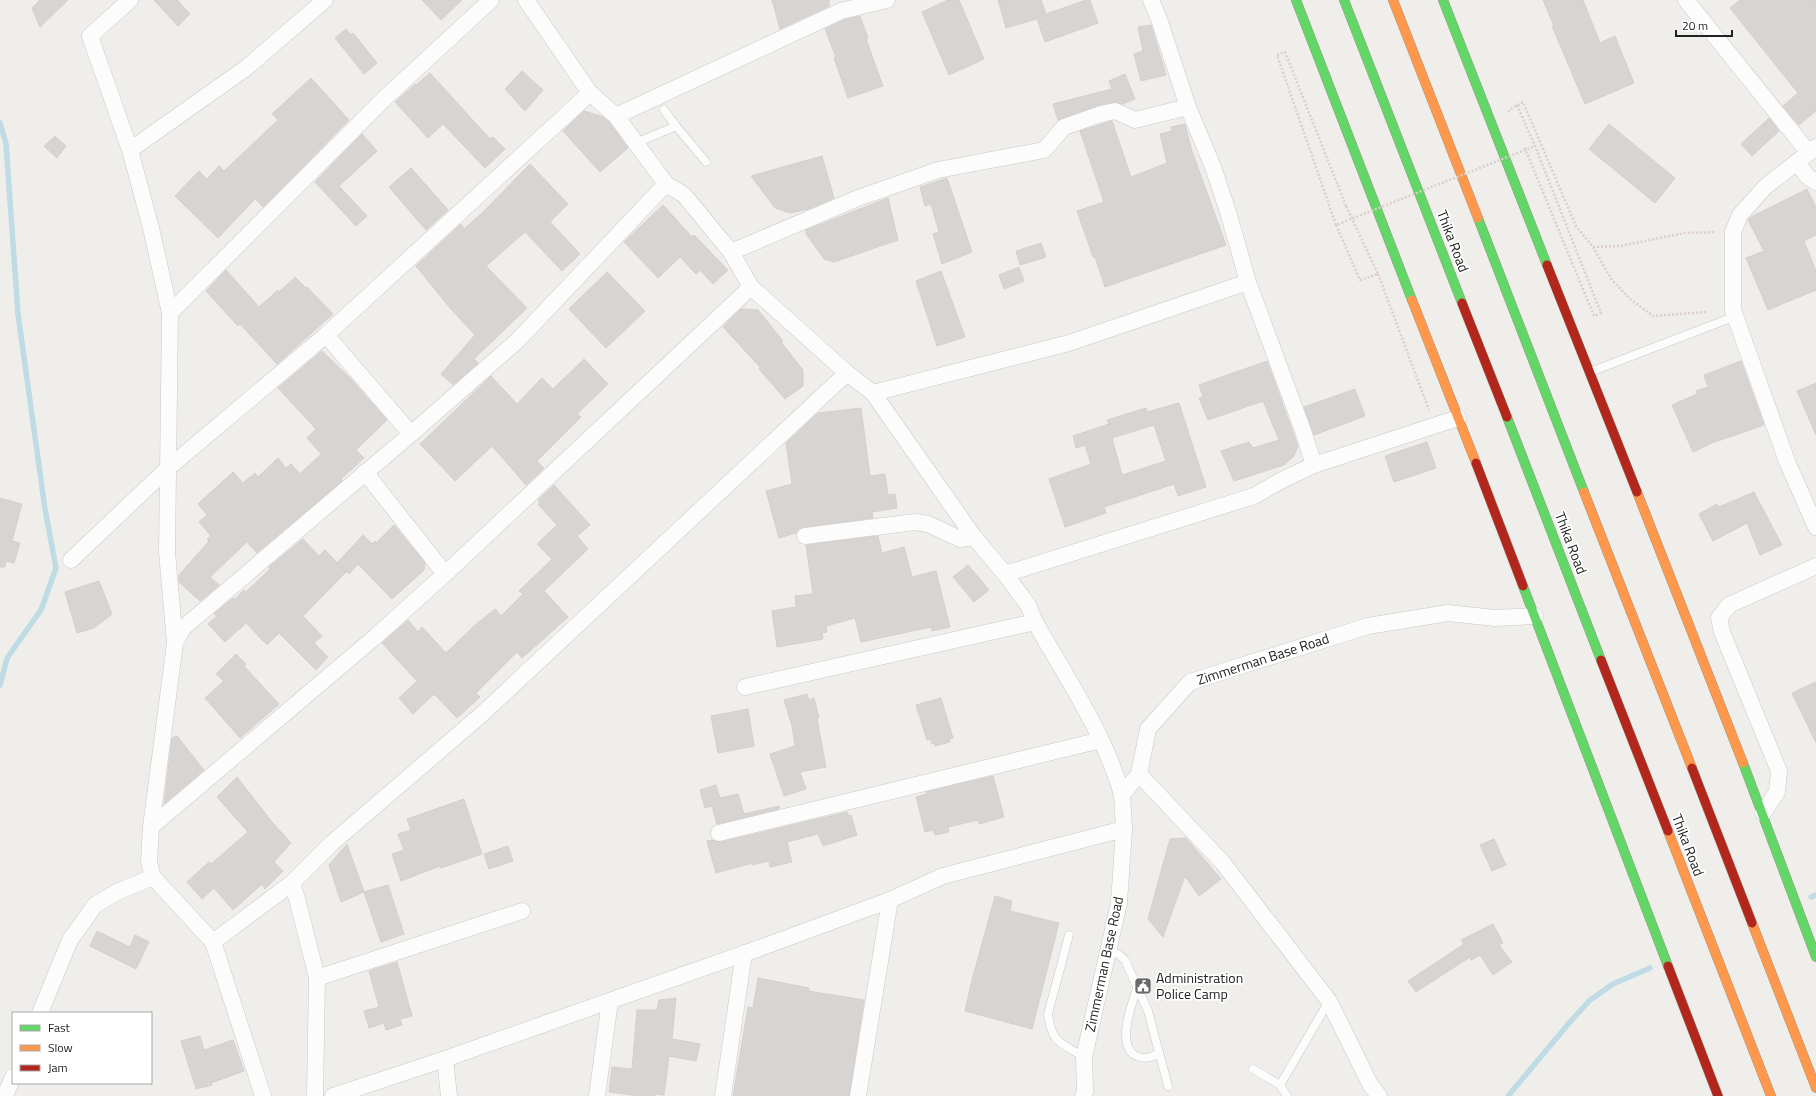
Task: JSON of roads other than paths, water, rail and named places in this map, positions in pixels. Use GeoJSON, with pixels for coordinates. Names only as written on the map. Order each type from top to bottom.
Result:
{"type":"FeatureCollection","features":[{"type":"Feature","properties":{"kind":"main road"},"geometry":{"type":"LineString","coordinates":[[1296,0],[1535,616],[1718,1096]]}},
{"type":"Feature","properties":{"kind":"main road","name":"Thika Road"},"geometry":{"type":"LineString","coordinates":[[1344,0],[1771,1096]]}},
{"type":"Feature","properties":{"kind":"main road"},"geometry":{"type":"LineString","coordinates":[[1393,0],[1816,1088]]}},
{"type":"Feature","properties":{"kind":"main road"},"geometry":{"type":"LineString","coordinates":[[1443,0],[1763,813],[1816,957]]}},
{"type":"Feature","properties":{"kind":"street"},"geometry":{"type":"LineString","coordinates":[[130,0],[90,36],[130,150],[151,228],[170,313],[167,552],[175,643],[151,828],[149,862],[153,877],[213,942],[263,1096]]}},
{"type":"Feature","properties":{"kind":"street"},"geometry":{"type":"LineString","coordinates":[[130,150],[246,68],[326,0]]}},
{"type":"Feature","properties":{"kind":"street"},"geometry":{"type":"LineString","coordinates":[[170,313],[386,97],[491,0]]}},
{"type":"Feature","properties":{"kind":"street"},"geometry":{"type":"LineString","coordinates":[[526,0],[590,93],[616,116],[666,184],[684,195],[731,252],[751,287],[847,373],[873,393],[974,537],[1005,574],[1028,605],[1035,622],[1101,740],[1115,769],[1122,795]]}},
{"type":"Feature","properties":{"kind":"street"},"geometry":{"type":"LineString","coordinates":[[616,116],[842,11],[887,0]]}},
{"type":"Feature","properties":{"kind":"street"},"geometry":{"type":"LineString","coordinates":[[1151,0],[1159,19],[1188,107],[1213,167],[1229,215],[1248,282],[1302,428],[1314,465]]}},
{"type":"Feature","properties":{"kind":"street"},"geometry":{"type":"LineString","coordinates":[[1686,0],[1807,154],[1807,176],[1816,182]]}},
{"type":"Feature","properties":{"kind":"street"},"geometry":{"type":"LineString","coordinates":[[71,560],[167,469],[326,336],[590,93]]}},
{"type":"Feature","properties":{"kind":"street"},"geometry":{"type":"LineString","coordinates":[[731,252],[858,198],[938,170],[1044,150],[1064,127],[1101,114],[1115,111],[1135,120],[1188,107]]}},
{"type":"Feature","properties":{"kind":"street"},"geometry":{"type":"LineString","coordinates":[[1807,154],[1764,187],[1740,215],[1733,232],[1734,313],[1788,464],[1816,527]]}},
{"type":"Feature","properties":{"kind":"street"},"geometry":{"type":"LineString","coordinates":[[175,643],[183,628],[411,434],[517,341],[666,184]]}},
{"type":"Feature","properties":{"kind":"street"},"geometry":{"type":"LineString","coordinates":[[873,393],[1069,343],[1248,282]]}},
{"type":"Feature","properties":{"kind":"street"},"geometry":{"type":"LineString","coordinates":[[151,828],[369,642],[445,574],[751,287]]}},
{"type":"Feature","properties":{"kind":"street"},"geometry":{"type":"LineString","coordinates":[[326,336],[411,434]]}},
{"type":"Feature","properties":{"kind":"street"},"geometry":{"type":"LineString","coordinates":[[213,942],[292,883],[332,843],[482,715],[847,373]]}},
{"type":"Feature","properties":{"kind":"street"},"geometry":{"type":"LineString","coordinates":[[1005,574],[1254,496],[1282,480],[1314,465],[1458,418]]}},
{"type":"Feature","properties":{"kind":"street"},"geometry":{"type":"LineString","coordinates":[[365,472],[445,574]]}},
{"type":"Feature","properties":{"kind":"street"},"geometry":{"type":"LineString","coordinates":[[805,536],[915,522],[928,524],[960,538],[974,537]]}},
{"type":"Feature","properties":{"kind":"street"},"geometry":{"type":"LineString","coordinates":[[1763,813],[1777,792],[1779,771],[1722,632],[1720,618],[1729,605],[1816,566]]}},
{"type":"Feature","properties":{"kind":"street","name":"Zimmerman Base Road"},"geometry":{"type":"LineString","coordinates":[[1085,1095],[1084,1057],[1119,903],[1124,829],[1122,795],[1139,774],[1148,729],[1190,682],[1368,626],[1448,612],[1495,618],[1535,616]]}},
{"type":"Feature","properties":{"kind":"street"},"geometry":{"type":"LineString","coordinates":[[745,687],[1035,622]]}},
{"type":"Feature","properties":{"kind":"street"},"geometry":{"type":"LineString","coordinates":[[719,833],[1101,740]]}},
{"type":"Feature","properties":{"kind":"street"},"geometry":{"type":"LineString","coordinates":[[1139,774],[1223,863],[1329,1001],[1370,1084],[1379,1096]]}},
{"type":"Feature","properties":{"kind":"street"},"geometry":{"type":"LineString","coordinates":[[333,1096],[445,1059],[744,953],[890,900],[943,876],[1124,829]]}},
{"type":"Feature","properties":{"kind":"street"},"geometry":{"type":"LineString","coordinates":[[40,1012],[70,940],[94,905],[117,892],[153,877]]}},
{"type":"Feature","properties":{"kind":"street"},"geometry":{"type":"LineString","coordinates":[[292,883],[317,978],[315,1096]]}},
{"type":"Feature","properties":{"kind":"street"},"geometry":{"type":"LineString","coordinates":[[858,1096],[890,900]]}},
{"type":"Feature","properties":{"kind":"street"},"geometry":{"type":"LineString","coordinates":[[317,978],[522,911]]}},
{"type":"Feature","properties":{"kind":"street"},"geometry":{"type":"LineString","coordinates":[[723,1096],[744,953]]}},
{"type":"Feature","properties":{"kind":"street"},"geometry":{"type":"LineString","coordinates":[[597,1096],[610,1001]]}},
{"type":"Feature","properties":{"kind":"street"},"geometry":{"type":"LineString","coordinates":[[445,1059],[449,1096]]}},
{"type":"Feature","properties":{"kind":"street"},"geometry":{"type":"LineString","coordinates":[[5,1096],[12,1079]]}},
{"type":"Feature","properties":{"kind":"lane"},"geometry":{"type":"LineString","coordinates":[[664,110],[706,162]]}},
{"type":"Feature","properties":{"kind":"lane"},"geometry":{"type":"LineString","coordinates":[[636,143],[676,126]]}},
{"type":"Feature","properties":{"kind":"lane"},"geometry":{"type":"LineString","coordinates":[[1590,373],[1734,313]]}},
{"type":"Feature","properties":{"kind":"lane"},"geometry":{"type":"LineString","coordinates":[[1069,935],[1048,1014],[1052,1035],[1057,1041],[1084,1057]]}},
{"type":"Feature","properties":{"kind":"lane"},"geometry":{"type":"LineString","coordinates":[[1108,950],[1118,954],[1125,960],[1148,1010],[1168,1086]]}},
{"type":"Feature","properties":{"kind":"lane"},"geometry":{"type":"LineString","coordinates":[[1137,988],[1126,1025],[1128,1042],[1131,1051],[1136,1056],[1148,1058],[1159,1053]]}},
{"type":"Feature","properties":{"kind":"lane"},"geometry":{"type":"LineString","coordinates":[[1280,1085],[1329,1001]]}},
{"type":"Feature","properties":{"kind":"lane"},"geometry":{"type":"LineString","coordinates":[[1253,1069],[1280,1085],[1287,1096]]}},
{"type":"Feature","properties":{"kind":"waterway"},"geometry":{"type":"LineString","coordinates":[[0,123],[6,144],[18,314],[45,509],[56,568],[41,610],[7,658],[0,685]]}},
{"type":"Feature","properties":{"kind":"waterway"},"geometry":{"type":"LineString","coordinates":[[1811,897],[1816,895]]}},
{"type":"Feature","properties":{"kind":"waterway"},"geometry":{"type":"LineString","coordinates":[[1508,1096],[1590,1000],[1613,984],[1650,968]]}},
{"type":"Feature","properties":{"kind":"place","name":"Administration Police Camp"},"geometry":{"type":"Point","coordinates":[1143,986]}}]}
